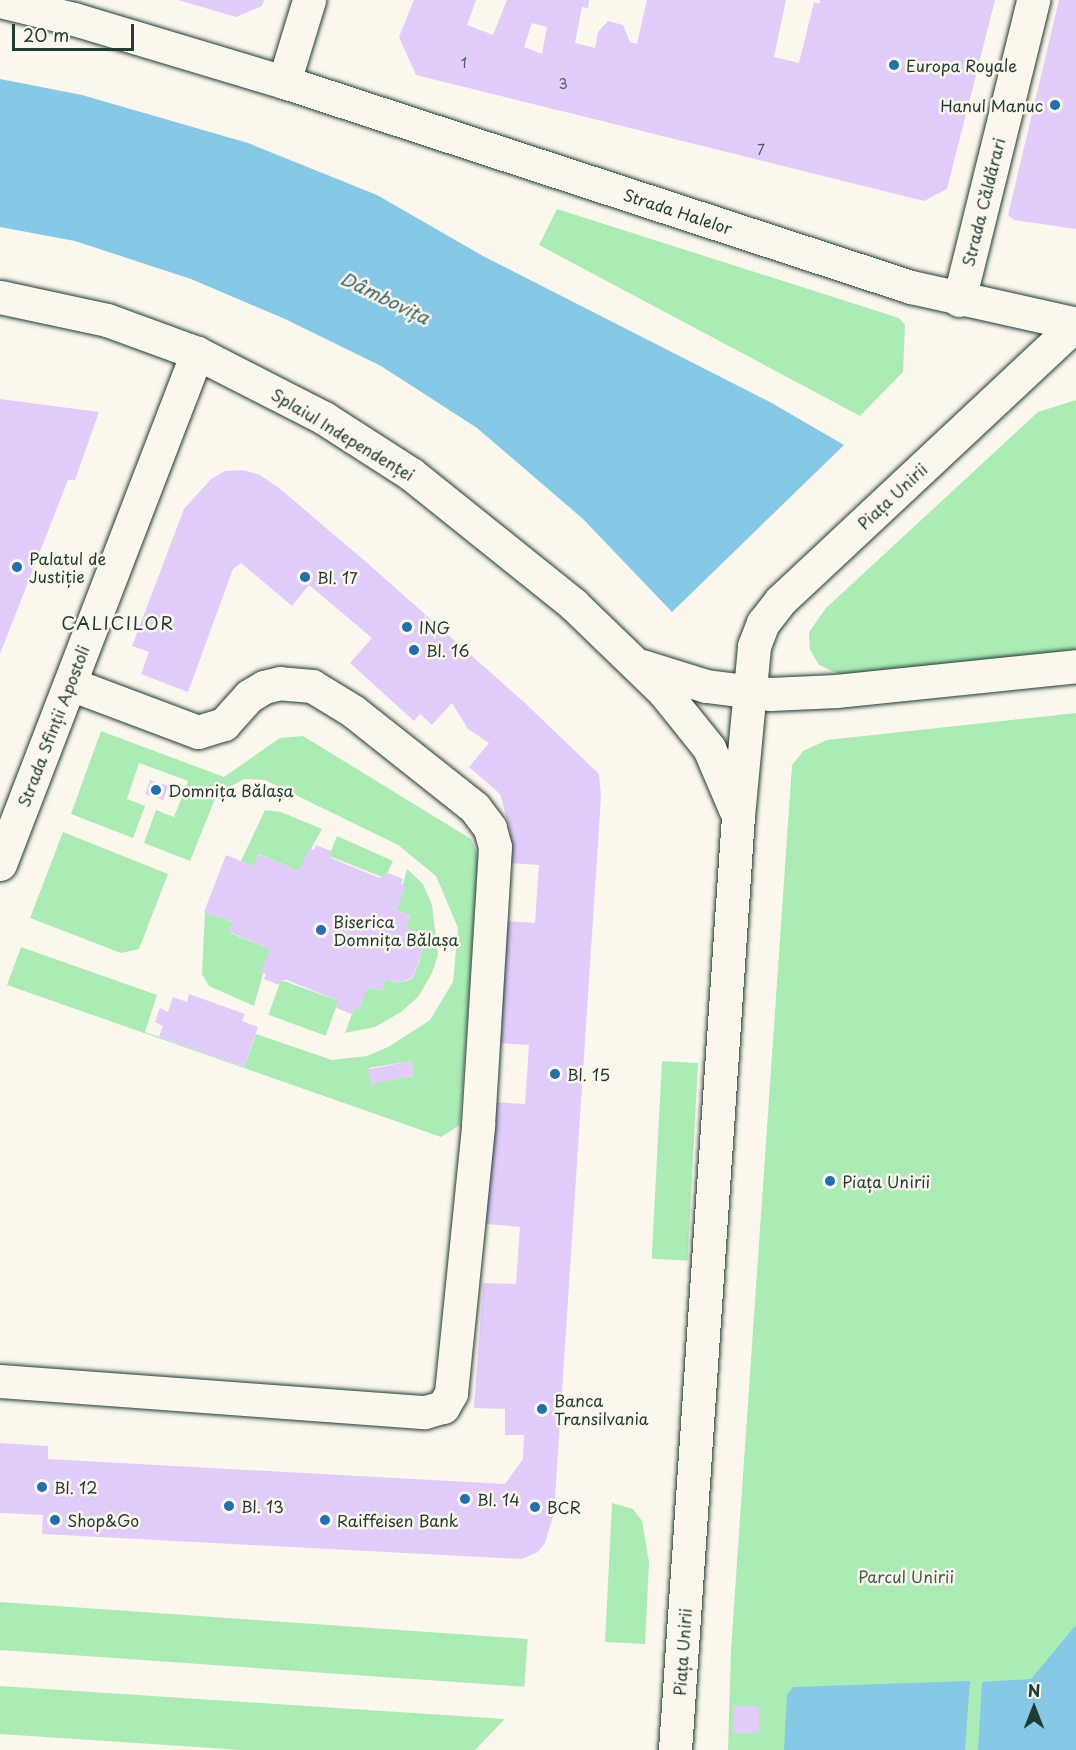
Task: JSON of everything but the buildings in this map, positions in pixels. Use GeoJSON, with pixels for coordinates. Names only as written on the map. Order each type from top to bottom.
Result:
{"type":"FeatureCollection","features":[{"type":"Feature","properties":{"kind":"main road"},"geometry":{"type":"LineString","coordinates":[[0,2],[65,16],[284,82],[309,0]]}},
{"type":"Feature","properties":{"kind":"main road","name":"Strada Căldărari"},"geometry":{"type":"LineString","coordinates":[[959,300],[1033,0]]}},
{"type":"Feature","properties":{"kind":"main road","name":"Strada Halelor"},"geometry":{"type":"LineString","coordinates":[[284,82],[959,300],[1076,324]]}},
{"type":"Feature","properties":{"kind":"main road","name":"Splaiul Independenței"},"geometry":{"type":"LineString","coordinates":[[0,297],[107,320],[197,354],[324,418],[411,474],[565,597],[636,663],[709,748],[738,816]]}},
{"type":"Feature","properties":{"kind":"main road","name":"Piața Unirii"},"geometry":{"type":"LineString","coordinates":[[675,1750],[738,816],[749,692],[758,632],[780,601],[1076,324]]}},
{"type":"Feature","properties":{"kind":"main road","name":"Strada Sfinții Apostoli"},"geometry":{"type":"LineString","coordinates":[[0,864],[197,354]]}},
{"type":"Feature","properties":{"kind":"main road","name":"Splaiul Independenței"},"geometry":{"type":"LineString","coordinates":[[636,663],[696,684],[749,692]]}},
{"type":"Feature","properties":{"kind":"main road"},"geometry":{"type":"LineString","coordinates":[[749,692],[836,691],[1076,666]]}},
{"type":"Feature","properties":{"kind":"main road"},"geometry":{"type":"LineString","coordinates":[[0,1381],[424,1412],[443,1407],[451,1393],[478,1125],[495,847],[490,828],[474,807],[353,711],[312,686],[280,683],[264,687],[249,696],[224,724],[198,732],[70,684]]}},
{"type":"Feature","properties":{"kind":"green space"},"geometry":{"type":"Polygon","coordinates":[[[557,209],[899,318],[905,325],[903,372],[860,416],[539,245],[557,209]]]}},
{"type":"Feature","properties":{"kind":"green space"},"geometry":{"type":"Polygon","coordinates":[[[1076,400],[1076,652],[841,675],[819,665],[810,650],[809,632],[826,608],[1038,412],[1076,400]]]}},
{"type":"Feature","properties":{"kind":"green space","name":"Parcul Unirii"},"geometry":{"type":"Polygon","coordinates":[[[1076,713],[1076,1750],[728,1750],[731,1649],[792,765],[803,751],[827,740],[1076,713]]]}},
{"type":"Feature","properties":{"kind":"green space"},"geometry":{"type":"Polygon","coordinates":[[[101,731],[224,777],[280,738],[303,736],[471,839],[478,856],[460,1125],[441,1137],[7,985],[21,947],[157,995],[145,1032],[244,1067],[256,1034],[332,1060],[367,1056],[390,1046],[430,1020],[453,982],[458,928],[436,876],[398,845],[265,780],[244,779],[217,794],[190,861],[144,843],[156,810],[174,817],[188,781],[139,763],[127,799],[145,806],[133,838],[71,814],[101,731]],[[411,1061],[369,1068],[371,1083],[413,1076],[411,1061]]]}},
{"type":"Feature","properties":{"kind":"green space"},"geometry":{"type":"Polygon","coordinates":[[[265,810],[281,812],[322,829],[299,871],[259,854],[254,866],[241,861],[265,810]]]}},
{"type":"Feature","properties":{"kind":"green space"},"geometry":{"type":"Polygon","coordinates":[[[63,832],[168,874],[139,949],[121,953],[30,918],[63,832]]]}},
{"type":"Feature","properties":{"kind":"green space"},"geometry":{"type":"Polygon","coordinates":[[[337,836],[393,861],[385,878],[329,856],[337,836]]]}},
{"type":"Feature","properties":{"kind":"green space"},"geometry":{"type":"Polygon","coordinates":[[[407,869],[423,884],[432,905],[438,955],[432,973],[418,997],[401,1012],[375,1027],[345,1033],[354,1008],[368,987],[381,991],[386,979],[397,983],[412,979],[420,960],[422,943],[417,933],[406,928],[410,916],[396,910],[407,869]]]}},
{"type":"Feature","properties":{"kind":"green space"},"geometry":{"type":"Polygon","coordinates":[[[205,912],[233,922],[230,933],[270,949],[254,1006],[209,986],[202,974],[205,912]]]}},
{"type":"Feature","properties":{"kind":"green space"},"geometry":{"type":"Polygon","coordinates":[[[281,980],[338,1001],[326,1036],[268,1015],[281,980]]]}},
{"type":"Feature","properties":{"kind":"green space"},"geometry":{"type":"Polygon","coordinates":[[[662,1061],[698,1063],[688,1261],[652,1259],[662,1061]]]}},
{"type":"Feature","properties":{"kind":"green space"},"geometry":{"type":"Polygon","coordinates":[[[612,1503],[633,1509],[642,1521],[649,1562],[645,1644],[605,1642],[612,1503]]]}},
{"type":"Feature","properties":{"kind":"green space"},"geometry":{"type":"Polygon","coordinates":[[[0,1602],[528,1639],[524,1687],[0,1650],[0,1602]]]}},
{"type":"Feature","properties":{"kind":"green space"},"geometry":{"type":"Polygon","coordinates":[[[0,1686],[505,1719],[475,1750],[242,1750],[0,1734],[0,1686]]]}},
{"type":"Feature","properties":{"kind":"water","name":"Dâmbovița"},"geometry":{"type":"Polygon","coordinates":[[[0,79],[82,95],[248,143],[377,195],[483,256],[770,402],[844,445],[672,612],[583,519],[477,428],[381,366],[285,319],[191,279],[75,241],[0,227],[0,79]]]}},
{"type":"Feature","properties":{"kind":"water"},"geometry":{"type":"Polygon","coordinates":[[[1076,1625],[1076,1750],[978,1750],[982,1682],[1031,1679],[1076,1625]]]}},
{"type":"Feature","properties":{"kind":"water"},"geometry":{"type":"Polygon","coordinates":[[[970,1681],[965,1750],[784,1750],[787,1695],[793,1687],[970,1681]]]}},
{"type":"Feature","properties":{"kind":"place","name":"Europa Royale"},"geometry":{"type":"Point","coordinates":[894,65]}},
{"type":"Feature","properties":{"kind":"place","name":"Hanul Manuc"},"geometry":{"type":"Point","coordinates":[1055,105]}},
{"type":"Feature","properties":{"kind":"place","name":"Palatul de Justiție"},"geometry":{"type":"Point","coordinates":[17,567]}},
{"type":"Feature","properties":{"kind":"place","name":"Bl. 17"},"geometry":{"type":"Point","coordinates":[305,577]}},
{"type":"Feature","properties":{"kind":"place","name":"ING"},"geometry":{"type":"Point","coordinates":[407,627]}},
{"type":"Feature","properties":{"kind":"place","name":"Bl. 16"},"geometry":{"type":"Point","coordinates":[414,650]}},
{"type":"Feature","properties":{"kind":"place","name":"Domnița Bălașa"},"geometry":{"type":"Point","coordinates":[156,790]}},
{"type":"Feature","properties":{"kind":"place","name":"Biserica Domnița Bălașa"},"geometry":{"type":"Point","coordinates":[321,930]}},
{"type":"Feature","properties":{"kind":"place","name":"Bl. 15"},"geometry":{"type":"Point","coordinates":[555,1074]}},
{"type":"Feature","properties":{"kind":"place","name":"Piața Unirii"},"geometry":{"type":"Point","coordinates":[830,1181]}},
{"type":"Feature","properties":{"kind":"place","name":"Banca Transilvania"},"geometry":{"type":"Point","coordinates":[542,1409]}},
{"type":"Feature","properties":{"kind":"place","name":"Bl. 12"},"geometry":{"type":"Point","coordinates":[42,1487]}},
{"type":"Feature","properties":{"kind":"place","name":"Bl. 14"},"geometry":{"type":"Point","coordinates":[465,1499]}},
{"type":"Feature","properties":{"kind":"place","name":"Bl. 13"},"geometry":{"type":"Point","coordinates":[229,1506]}},
{"type":"Feature","properties":{"kind":"place","name":"BCR"},"geometry":{"type":"Point","coordinates":[535,1507]}},
{"type":"Feature","properties":{"kind":"place","name":"Shop&Go"},"geometry":{"type":"Point","coordinates":[55,1520]}},
{"type":"Feature","properties":{"kind":"place","name":"Raiffeisen Bank"},"geometry":{"type":"Point","coordinates":[325,1520]}},
{"type":"Feature","properties":{"kind":"district","name":"CALICILOR"},"geometry":{"type":"Point","coordinates":[118,623]}}]}
